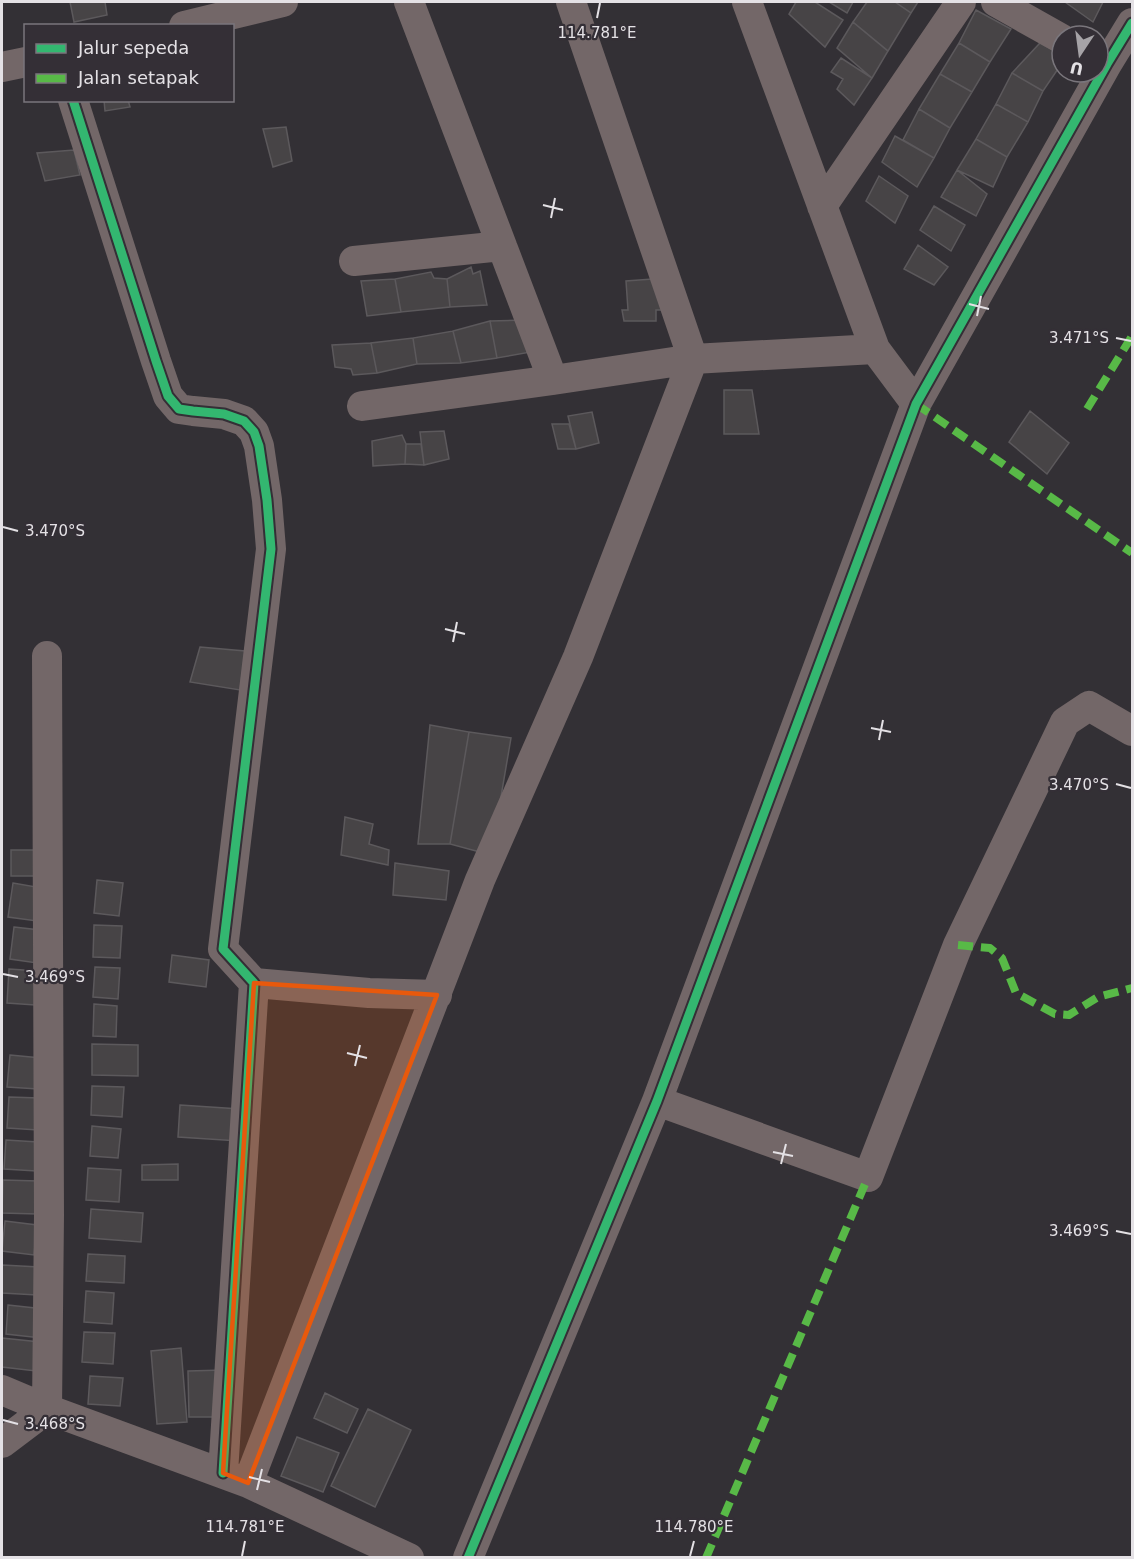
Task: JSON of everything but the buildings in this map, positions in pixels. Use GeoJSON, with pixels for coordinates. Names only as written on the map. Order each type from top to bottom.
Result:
{"type":"FeatureCollection","features":[{"type":"Feature","properties":{"kind":"street"},"geometry":{"type":"LineString","coordinates":[[192,24],[283,2]]}},
{"type":"Feature","properties":{"kind":"street"},"geometry":{"type":"LineString","coordinates":[[409,2],[553,380]]}},
{"type":"Feature","properties":{"kind":"street"},"geometry":{"type":"LineString","coordinates":[[236,1478],[437,995],[480,880],[578,657],[693,358],[571,2]]}},
{"type":"Feature","properties":{"kind":"street"},"geometry":{"type":"LineString","coordinates":[[822,206],[961,2]]}},
{"type":"Feature","properties":{"kind":"street"},"geometry":{"type":"LineString","coordinates":[[996,2],[1050,32]]}},
{"type":"Feature","properties":{"kind":"street"},"geometry":{"type":"LineString","coordinates":[[751,4],[875,349],[916,404]]}},
{"type":"Feature","properties":{"kind":"street"},"geometry":{"type":"LineString","coordinates":[[1110,52],[1132,23]]}},
{"type":"Feature","properties":{"kind":"street"},"geometry":{"type":"LineString","coordinates":[[2,67],[24,62]]}},
{"type":"Feature","properties":{"kind":"street"},"geometry":{"type":"LineString","coordinates":[[468,1557],[657,1101],[916,404],[1090,84]]}},
{"type":"Feature","properties":{"kind":"street"},"geometry":{"type":"LineString","coordinates":[[74,102],[168,396],[179,409],[224,414],[244,421],[254,432],[259,446],[271,549],[223,949],[254,983],[369,993],[437,995]]}},
{"type":"Feature","properties":{"kind":"street"},"geometry":{"type":"LineString","coordinates":[[354,261],[502,246]]}},
{"type":"Feature","properties":{"kind":"street"},"geometry":{"type":"LineString","coordinates":[[362,406],[693,358],[875,349]]}},
{"type":"Feature","properties":{"kind":"street"},"geometry":{"type":"LineString","coordinates":[[47,656],[49,1203],[47,1409]]}},
{"type":"Feature","properties":{"kind":"street"},"geometry":{"type":"LineString","coordinates":[[657,1101],[868,1177],[958,945],[1065,722],[1089,706],[1132,731]]}},
{"type":"Feature","properties":{"kind":"street"},"geometry":{"type":"LineString","coordinates":[[236,1478],[254,983]]}},
{"type":"Feature","properties":{"kind":"street"},"geometry":{"type":"LineString","coordinates":[[2,1390],[47,1409],[236,1478],[409,1557]]}},
{"type":"Feature","properties":{"kind":"street"},"geometry":{"type":"LineString","coordinates":[[2,1443],[47,1409]]}},
{"type":"Feature","properties":{"kind":"highlighted area"},"geometry":{"type":"Polygon","coordinates":[[[254,983],[437,995],[248,1483],[223,1473],[254,983]]]}},
{"type":"Feature","properties":{"kind":"marked path"},"geometry":{"type":"LineString","coordinates":[[1087,409],[1132,336]]}},
{"type":"Feature","properties":{"kind":"marked path"},"geometry":{"type":"LineString","coordinates":[[916,404],[1132,553]]}},
{"type":"Feature","properties":{"kind":"marked path"},"geometry":{"type":"LineString","coordinates":[[958,945],[990,948],[1002,958],[1016,993],[1055,1014],[1069,1015],[1098,997],[1132,988]]}},
{"type":"Feature","properties":{"kind":"marked path"},"geometry":{"type":"LineString","coordinates":[[706,1558],[868,1177]]}},
{"type":"Feature","properties":{"kind":"cycle path"},"geometry":{"type":"LineString","coordinates":[[468,1558],[657,1101],[916,404],[1132,23]]}},
{"type":"Feature","properties":{"kind":"cycle path"},"geometry":{"type":"LineString","coordinates":[[74,102],[168,396],[179,409],[224,414],[244,421],[254,432],[259,446],[267,500],[271,549],[223,949],[254,983],[223,1473]]}}]}
